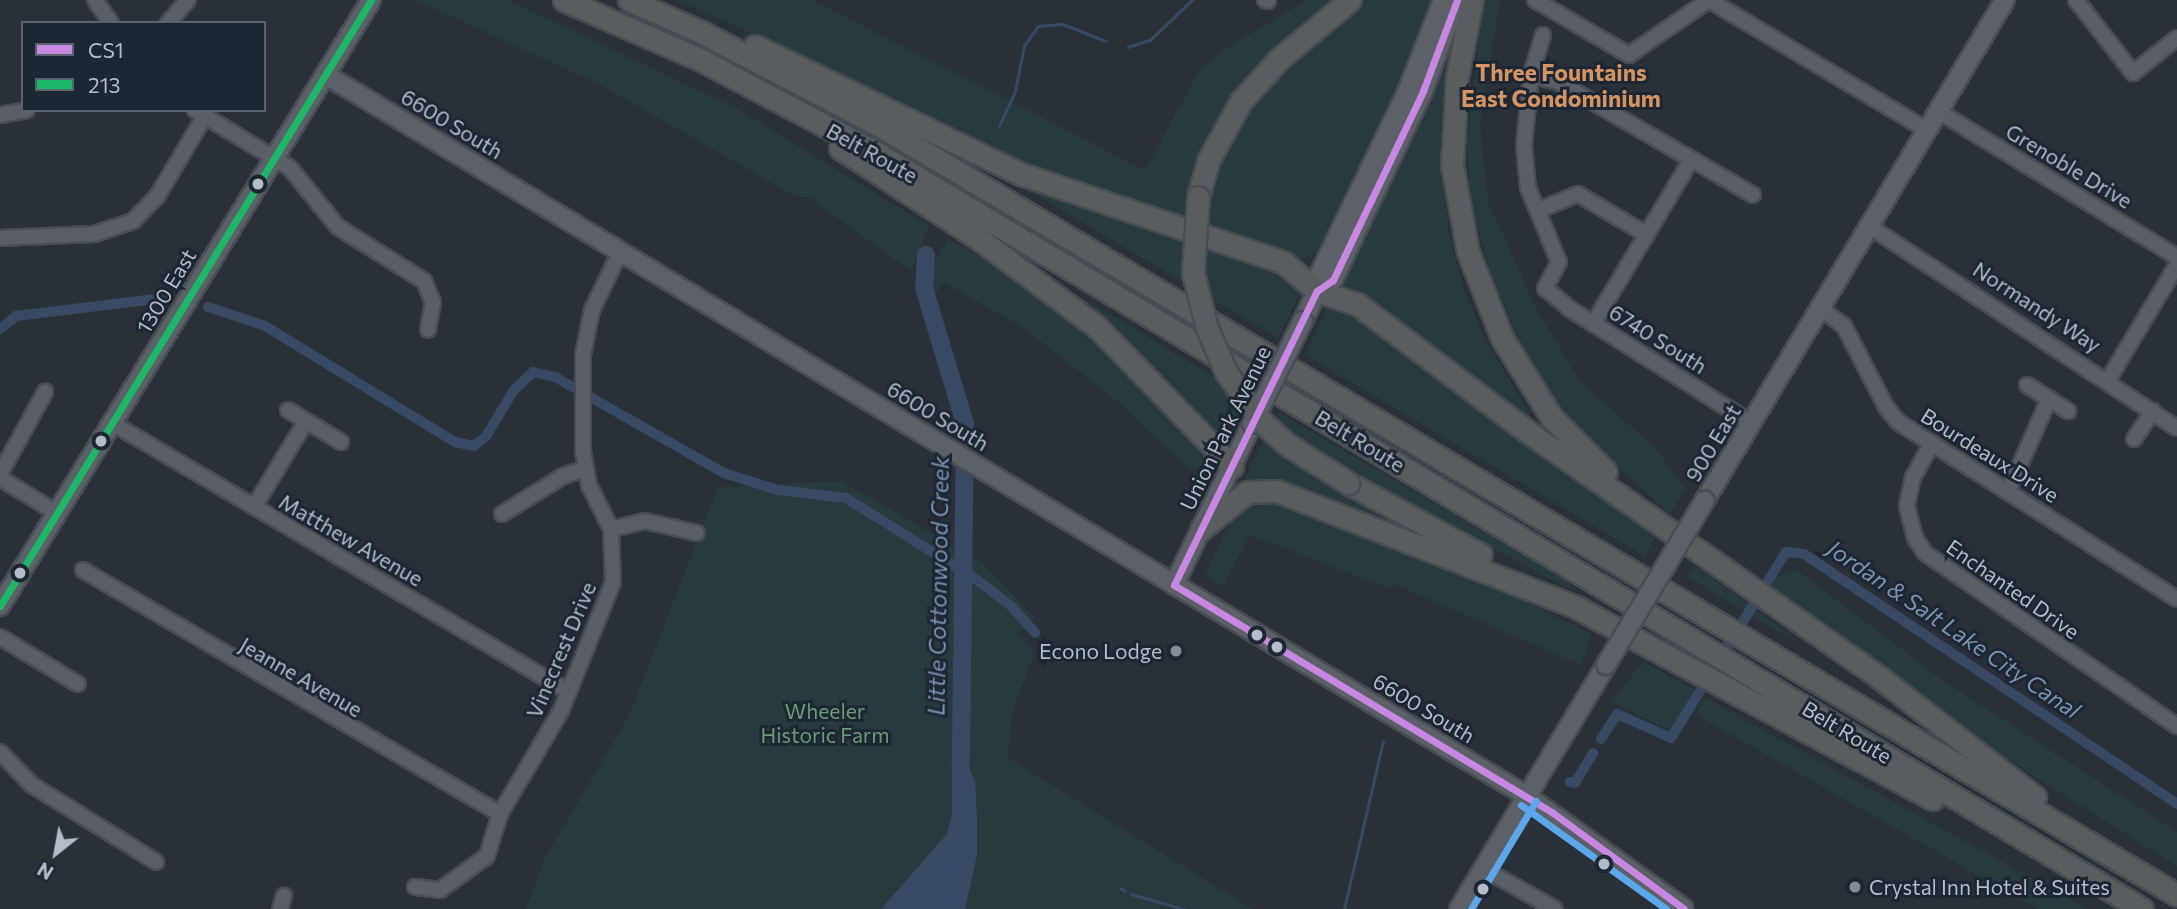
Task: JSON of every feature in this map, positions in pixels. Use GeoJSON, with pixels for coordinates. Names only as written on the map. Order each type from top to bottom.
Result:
{"type":"FeatureCollection","features":[{"type":"Feature","properties":{"kind":"highway","name":"Belt Route"},"geometry":{"type":"LineString","coordinates":[[564,0],[733,77],[892,162],[2142,909]]}},
{"type":"Feature","properties":{"kind":"highway","name":"Belt Route"},"geometry":{"type":"LineString","coordinates":[[629,0],[703,33],[882,127],[2177,895]]}},
{"type":"Feature","properties":{"kind":"highway"},"geometry":{"type":"LineString","coordinates":[[643,0],[785,59],[1021,174],[1283,262],[1317,291],[1357,304],[1721,567],[1879,677],[2109,854]]}},
{"type":"Feature","properties":{"kind":"highway"},"geometry":{"type":"LineString","coordinates":[[1350,0],[1279,59],[1241,101],[1208,161],[1198,197],[1193,273],[1207,328],[1226,372],[1262,422],[1285,443],[1348,483],[1874,769],[2094,880]]}},
{"type":"Feature","properties":{"kind":"highway"},"geometry":{"type":"LineString","coordinates":[[1472,0],[1457,77],[1452,165],[1468,252],[1502,338],[1552,418],[1585,454],[1721,567]]}},
{"type":"Feature","properties":{"kind":"highway"},"geometry":{"type":"LineString","coordinates":[[733,77],[982,241],[1097,327],[1232,466]]}},
{"type":"Feature","properties":{"kind":"highway"},"geometry":{"type":"LineString","coordinates":[[1201,529],[1232,501],[1256,488],[1266,489],[1462,560],[1576,607]]}},
{"type":"Feature","properties":{"kind":"main road","name":"1300 East"},"geometry":{"type":"LineString","coordinates":[[0,606],[371,0]]}},
{"type":"Feature","properties":{"kind":"main road","name":"Union Park Avenue"},"geometry":{"type":"LineString","coordinates":[[1174,585],[1317,291],[1319,275],[1407,92],[1443,0]]}},
{"type":"Feature","properties":{"kind":"main road","name":"Union Park Avenue"},"geometry":{"type":"LineString","coordinates":[[1317,291],[1333,280],[1423,90],[1457,0]]}},
{"type":"Feature","properties":{"kind":"main road","name":"900 East"},"geometry":{"type":"LineString","coordinates":[[1459,909],[2005,0]]}},
{"type":"Feature","properties":{"kind":"main road","name":"6600 South"},"geometry":{"type":"LineString","coordinates":[[326,75],[1527,796],[1684,909]]}},
{"type":"Feature","properties":{"kind":"street"},"geometry":{"type":"LineString","coordinates":[[95,0],[110,21]]}},
{"type":"Feature","properties":{"kind":"street"},"geometry":{"type":"LineString","coordinates":[[170,21],[188,0]]}},
{"type":"Feature","properties":{"kind":"street"},"geometry":{"type":"LineString","coordinates":[[1535,0],[1629,55],[1709,0],[1731,5],[1927,130]]}},
{"type":"Feature","properties":{"kind":"street"},"geometry":{"type":"LineString","coordinates":[[2076,0],[2133,73],[2177,38]]}},
{"type":"Feature","properties":{"kind":"street"},"geometry":{"type":"LineString","coordinates":[[1543,35],[1531,75],[1525,174],[1539,210],[1578,194],[1647,235]]}},
{"type":"Feature","properties":{"kind":"street"},"geometry":{"type":"LineString","coordinates":[[1531,75],[1560,83],[1753,195]]}},
{"type":"Feature","properties":{"kind":"street"},"geometry":{"type":"LineString","coordinates":[[0,115],[21,111]]}},
{"type":"Feature","properties":{"kind":"street","name":"Grenoble Drive"},"geometry":{"type":"LineString","coordinates":[[1938,111],[2177,257]]}},
{"type":"Feature","properties":{"kind":"street"},"geometry":{"type":"LineString","coordinates":[[0,238],[94,234],[133,221],[158,195],[200,113],[274,158],[306,184],[338,227],[424,281],[432,297],[428,330]]}},
{"type":"Feature","properties":{"kind":"street"},"geometry":{"type":"LineString","coordinates":[[1592,324],[1691,160]]}},
{"type":"Feature","properties":{"kind":"street","name":"6740 South"},"geometry":{"type":"LineString","coordinates":[[1539,210],[1559,262],[1545,288],[1592,324],[1751,423]]}},
{"type":"Feature","properties":{"kind":"street","name":"Normandy Way"},"geometry":{"type":"LineString","coordinates":[[1869,226],[2108,380],[2177,428]]}},
{"type":"Feature","properties":{"kind":"street","name":"Vinecrest Drive"},"geometry":{"type":"LineString","coordinates":[[415,887],[440,890],[483,860],[500,814],[569,692],[613,582],[611,529],[585,470],[583,392],[585,338],[592,310],[620,252]]}},
{"type":"Feature","properties":{"kind":"street"},"geometry":{"type":"LineString","coordinates":[[2108,380],[2177,265]]}},
{"type":"Feature","properties":{"kind":"street","name":"Bourdeaux Drive"},"geometry":{"type":"LineString","coordinates":[[1820,308],[1844,326],[1891,416],[2177,599]]}},
{"type":"Feature","properties":{"kind":"street"},"geometry":{"type":"LineString","coordinates":[[2026,385],[2068,411]]}},
{"type":"Feature","properties":{"kind":"street"},"geometry":{"type":"LineString","coordinates":[[46,392],[0,476],[57,513]]}},
{"type":"Feature","properties":{"kind":"street"},"geometry":{"type":"LineString","coordinates":[[2008,492],[2049,398]]}},
{"type":"Feature","properties":{"kind":"street"},"geometry":{"type":"LineString","coordinates":[[288,410],[341,442]]}},
{"type":"Feature","properties":{"kind":"street"},"geometry":{"type":"LineString","coordinates":[[2134,439],[2153,411]]}},
{"type":"Feature","properties":{"kind":"street"},"geometry":{"type":"LineString","coordinates":[[254,507],[306,421]]}},
{"type":"Feature","properties":{"kind":"street","name":"Matthew Avenue"},"geometry":{"type":"LineString","coordinates":[[112,423],[569,692]]}},
{"type":"Feature","properties":{"kind":"street","name":"Enchanted Drive"},"geometry":{"type":"LineString","coordinates":[[1932,443],[1913,477],[1907,506],[1915,538],[1925,553],[2177,726]]}},
{"type":"Feature","properties":{"kind":"street"},"geometry":{"type":"LineString","coordinates":[[502,514],[563,477],[585,470]]}},
{"type":"Feature","properties":{"kind":"street"},"geometry":{"type":"LineString","coordinates":[[611,529],[645,521],[697,533]]}},
{"type":"Feature","properties":{"kind":"street","name":"Jeanne Avenue"},"geometry":{"type":"LineString","coordinates":[[83,570],[500,814]]}},
{"type":"Feature","properties":{"kind":"street"},"geometry":{"type":"LineString","coordinates":[[0,637],[78,684]]}},
{"type":"Feature","properties":{"kind":"street"},"geometry":{"type":"LineString","coordinates":[[3,761],[38,789],[156,862]]}},
{"type":"Feature","properties":{"kind":"street"},"geometry":{"type":"LineString","coordinates":[[1484,869],[1547,908]]}},
{"type":"Feature","properties":{"kind":"green space"},"geometry":{"type":"Polygon","coordinates":[[[416,0],[508,0],[736,108],[929,226],[911,271],[810,198],[795,196],[601,85],[416,0]]]}},
{"type":"Feature","properties":{"kind":"green space"},"geometry":{"type":"Polygon","coordinates":[[[678,0],[812,0],[1145,170],[1199,71],[1224,50],[1307,0],[1341,0],[1260,63],[1232,96],[1201,154],[1183,220],[1004,156],[857,81],[678,0]]]}},
{"type":"Feature","properties":{"kind":"green space"},"geometry":{"type":"Polygon","coordinates":[[[1367,0],[1433,0],[1387,115],[1320,250],[1299,260],[1211,235],[1208,199],[1216,170],[1243,113],[1299,53],[1367,0]]]}},
{"type":"Feature","properties":{"kind":"green space"},"geometry":{"type":"Polygon","coordinates":[[[1483,0],[1500,0],[1480,123],[1488,202],[1537,310],[1579,380],[1657,450],[1685,489],[1670,514],[1586,437],[1549,395],[1516,335],[1488,266],[1471,202],[1467,142],[1479,45],[1475,41],[1483,0]]]}},
{"type":"Feature","properties":{"kind":"green space"},"geometry":{"type":"Polygon","coordinates":[[[1451,43],[1440,149],[1449,232],[1464,290],[1484,337],[1538,429],[1356,291],[1339,289],[1451,43]]]}},
{"type":"Feature","properties":{"kind":"green space"},"geometry":{"type":"Polygon","coordinates":[[[991,168],[1150,229],[1284,270],[1300,285],[1300,293],[1278,338],[991,168]]]}},
{"type":"Feature","properties":{"kind":"green space"},"geometry":{"type":"Polygon","coordinates":[[[948,239],[1001,268],[1058,311],[1123,370],[1212,465],[1189,469],[1123,406],[1024,328],[944,282],[934,296],[929,282],[932,268],[948,239]]]}},
{"type":"Feature","properties":{"kind":"green space"},"geometry":{"type":"Polygon","coordinates":[[[1027,265],[1217,378],[1241,413],[1233,431],[1218,437],[1027,265]]]}},
{"type":"Feature","properties":{"kind":"green space"},"geometry":{"type":"Polygon","coordinates":[[[1348,305],[1656,536],[1645,556],[1305,355],[1328,306],[1348,305]]]}},
{"type":"Feature","properties":{"kind":"green space"},"geometry":{"type":"Polygon","coordinates":[[[1278,412],[1572,583],[1569,589],[1316,455],[1274,421],[1278,412]]]}},
{"type":"Feature","properties":{"kind":"green space"},"geometry":{"type":"Polygon","coordinates":[[[1264,439],[1313,475],[1462,554],[1277,478],[1271,483],[1242,485],[1264,439]]]}},
{"type":"Feature","properties":{"kind":"green space","name":"Wheeler Historic Farm"},"geometry":{"type":"Polygon","coordinates":[[[841,481],[982,562],[1034,617],[1017,634],[1035,652],[1012,712],[1008,758],[1253,909],[526,909],[545,858],[629,716],[718,487],[841,481]]]}},
{"type":"Feature","properties":{"kind":"green space"},"geometry":{"type":"Polygon","coordinates":[[[1268,496],[1490,585],[1592,634],[1581,665],[1394,584],[1391,589],[1250,535],[1223,586],[1207,575],[1208,568],[1236,510],[1240,504],[1268,496]]]}},
{"type":"Feature","properties":{"kind":"green space"},"geometry":{"type":"Polygon","coordinates":[[[1694,565],[1788,633],[1786,636],[1687,577],[1694,565]]]}},
{"type":"Feature","properties":{"kind":"green space"},"geometry":{"type":"Polygon","coordinates":[[[1797,570],[1942,680],[2177,832],[2177,866],[2015,764],[1768,592],[1778,576],[1797,570]]]}},
{"type":"Feature","properties":{"kind":"green space"},"geometry":{"type":"Polygon","coordinates":[[[1643,662],[1697,691],[1673,732],[1611,702],[1643,662]]]}},
{"type":"Feature","properties":{"kind":"green space"},"geometry":{"type":"Polygon","coordinates":[[[1705,697],[2088,909],[2038,909],[1700,717],[1698,709],[1705,697]]]}},
{"type":"Feature","properties":{"kind":"water"},"geometry":{"type":"Polygon","coordinates":[[[960,745],[975,782],[977,816],[977,855],[965,909],[881,909],[947,834],[952,814],[952,773],[960,745]]]}},
{"type":"Feature","properties":{"kind":"waterway","name":"Little Cottonwood Creek"},"geometry":{"type":"LineString","coordinates":[[1128,47],[1150,40],[1192,0]]}},
{"type":"Feature","properties":{"kind":"waterway","name":"Little Cottonwood Creek"},"geometry":{"type":"LineString","coordinates":[[999,126],[1015,91],[1024,46],[1038,26],[1063,24],[1106,41]]}},
{"type":"Feature","properties":{"kind":"waterway","name":"Little Cottonwood Creek"},"geometry":{"type":"LineString","coordinates":[[926,255],[924,288],[965,424],[961,769]]}},
{"type":"Feature","properties":{"kind":"waterway","name":"Jordan & Salt Lake City Canal"},"geometry":{"type":"LineString","coordinates":[[0,329],[16,316],[163,298]]}},
{"type":"Feature","properties":{"kind":"waterway","name":"Jordan & Salt Lake City Canal"},"geometry":{"type":"LineString","coordinates":[[208,307],[265,326],[455,442],[474,446],[486,436],[514,390],[533,372],[555,377],[724,473],[778,490],[846,498],[977,580],[1011,606],[1035,633]]}},
{"type":"Feature","properties":{"kind":"waterway","name":"Jordan & Salt Lake City Canal"},"geometry":{"type":"LineString","coordinates":[[1601,739],[1617,714],[1671,738],[1786,552],[1804,554],[2177,804]]}},
{"type":"Feature","properties":{"kind":"waterway"},"geometry":{"type":"LineString","coordinates":[[1344,909],[1383,741]]}},
{"type":"Feature","properties":{"kind":"waterway","name":"Jordan & Salt Lake City Canal"},"geometry":{"type":"LineString","coordinates":[[1570,782],[1575,783],[1593,753]]}},
{"type":"Feature","properties":{"kind":"waterway"},"geometry":{"type":"LineString","coordinates":[[1121,888],[1125,891]]}},
{"type":"Feature","properties":{"kind":"waterway"},"geometry":{"type":"LineString","coordinates":[[1131,894],[1184,909]]}},
{"type":"Feature","properties":{"kind":"transit line","name":"213"},"geometry":{"type":"LineString","coordinates":[[0,606],[371,0]]}},
{"type":"Feature","properties":{"kind":"transit line","name":"CS1"},"geometry":{"type":"LineString","coordinates":[[1174,585],[1317,291],[1333,280],[1423,91],[1457,0]]}},
{"type":"Feature","properties":{"kind":"transit line","name":"CS1"},"geometry":{"type":"LineString","coordinates":[[1174,585],[1553,813],[1684,909]]}},
{"type":"Feature","properties":{"kind":"transit line"},"geometry":{"type":"LineString","coordinates":[[1471,909],[1536,801]]}},
{"type":"Feature","properties":{"kind":"transit line"},"geometry":{"type":"LineString","coordinates":[[1521,805],[1666,909]]}},
{"type":"Feature","properties":{"kind":"place","name":"Econo Lodge"},"geometry":{"type":"Point","coordinates":[1176,651]}},
{"type":"Feature","properties":{"kind":"place","name":"Crystal Inn Hotel & Suites"},"geometry":{"type":"Point","coordinates":[1855,887]}},
{"type":"Feature","properties":{"kind":"district","name":"Three Fountains East Condominium"},"geometry":{"type":"Point","coordinates":[1561,85]}}]}
